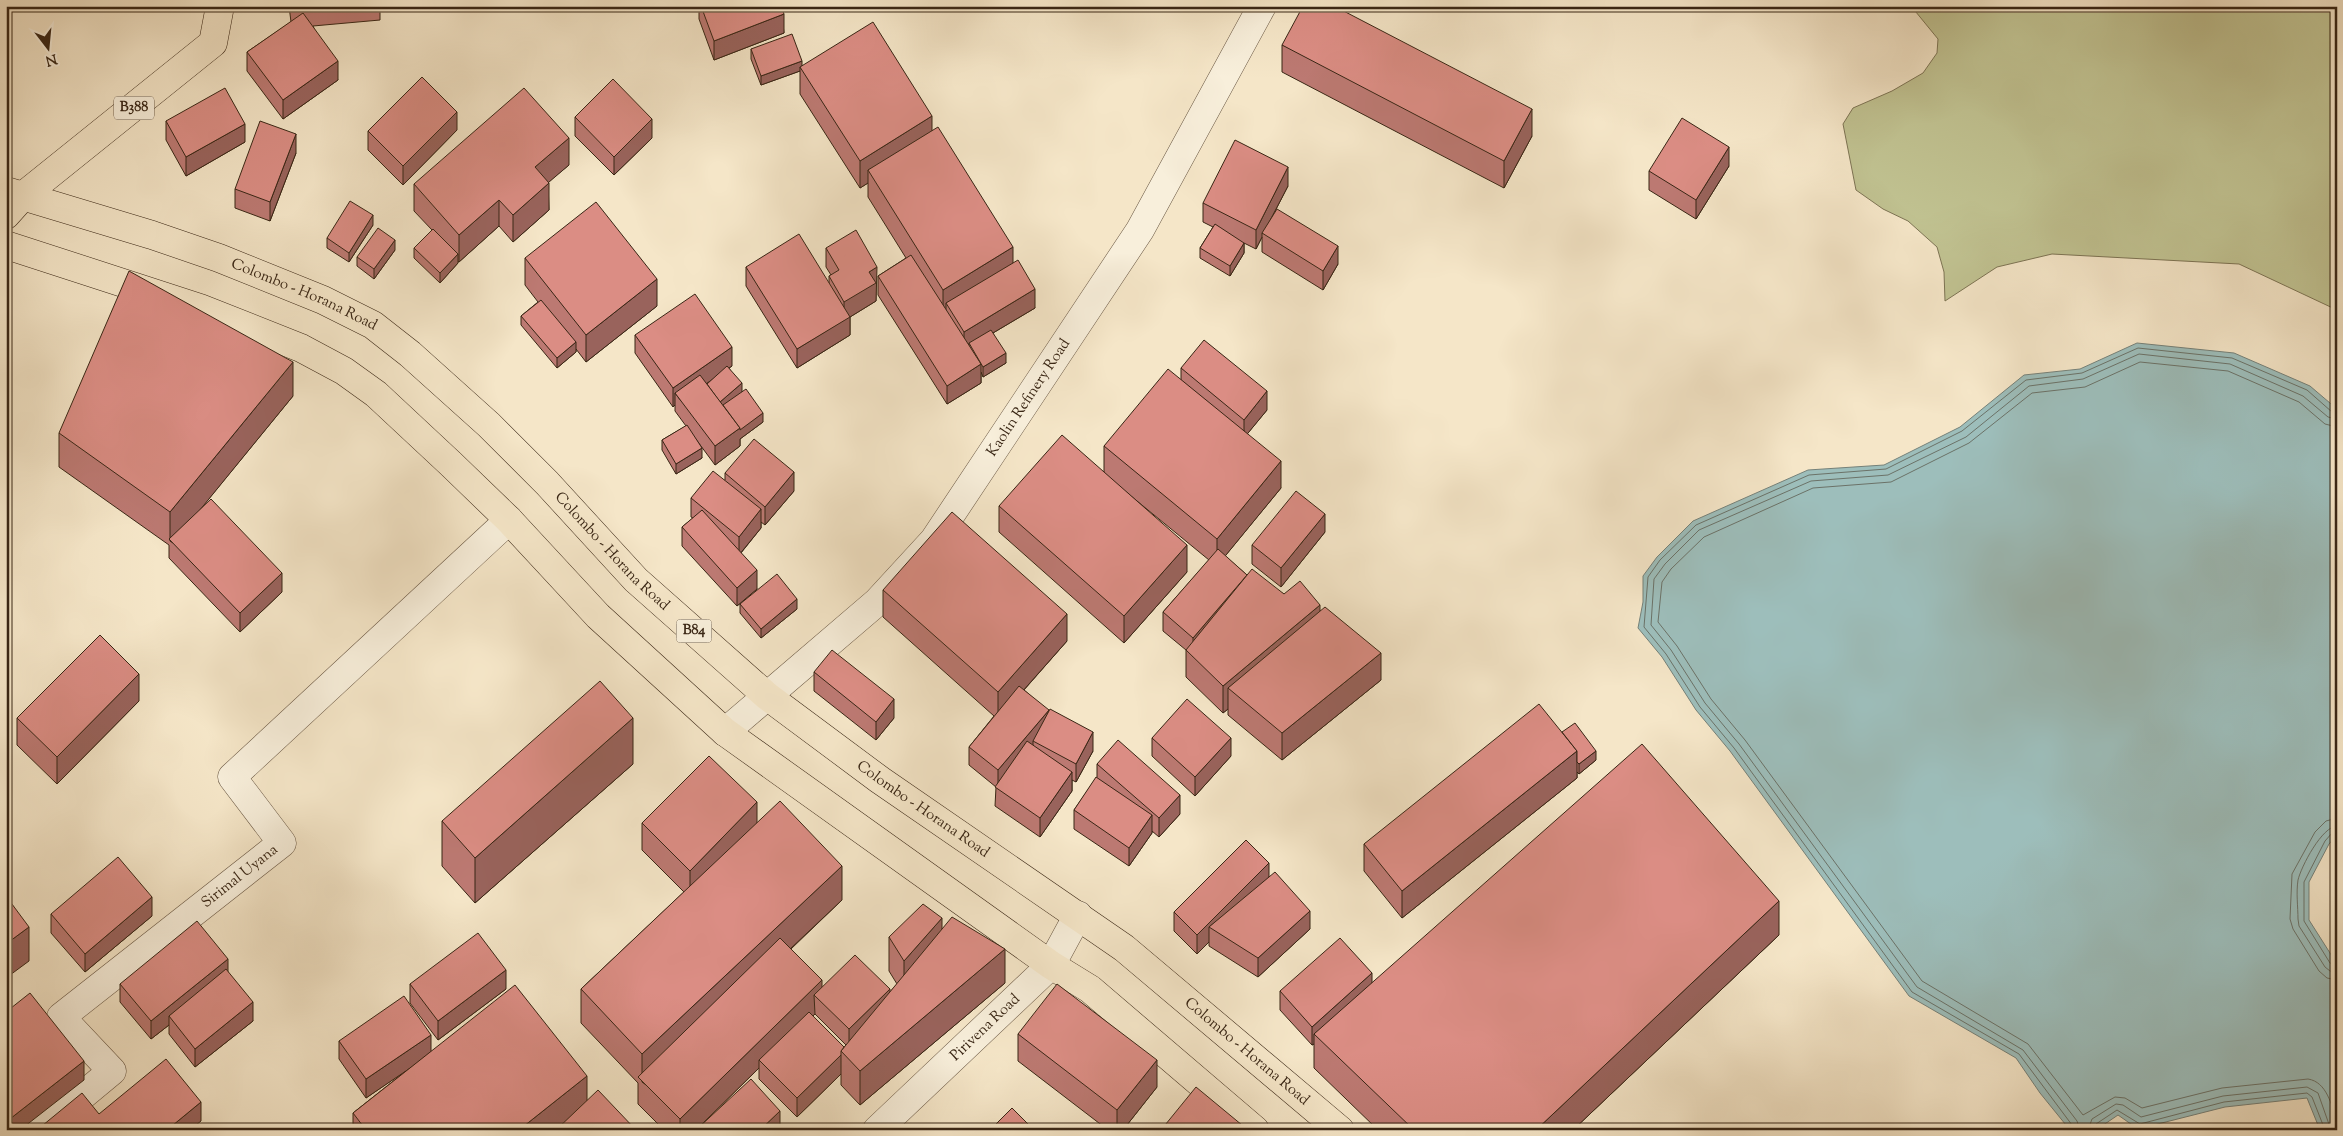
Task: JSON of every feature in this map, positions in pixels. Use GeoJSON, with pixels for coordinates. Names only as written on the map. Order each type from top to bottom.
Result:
{"type":"FeatureCollection","features":[{"type":"Feature","properties":{"kind":"main road","name":"B388"},"geometry":{"type":"LineString","coordinates":[[12,200],[213,43],[220,6]]}},
{"type":"Feature","properties":{"kind":"main road","name":"Colombo - Horana Road"},"geometry":{"type":"LineString","coordinates":[[12,200],[219,258],[324,300],[373,325],[410,354],[489,425],[547,483],[636,580],[767,696],[880,780],[1124,948],[1340,1130]]}},
{"type":"Feature","properties":{"kind":"main road"},"geometry":{"type":"LineString","coordinates":[[6,245],[200,308],[301,348],[344,370],[376,394],[509,520],[598,616],[725,732],[1051,965],[1090,989],[1255,1130]]}},
{"type":"Feature","properties":{"kind":"street","name":"Kaolin Refinery Road"},"geometry":{"type":"LineString","coordinates":[[725,732],[877,602],[934,540],[1140,230],[1262,6]]}},
{"type":"Feature","properties":{"kind":"street","name":"Sirimal Uyana"},"geometry":{"type":"LineString","coordinates":[[41,1130],[112,1071],[61,1017],[282,843],[232,777],[509,520]]}},
{"type":"Feature","properties":{"kind":"street","name":"Pirivena Road"},"geometry":{"type":"LineString","coordinates":[[877,1130],[1051,965],[1078,915]]}},
{"type":"Feature","properties":{"kind":"green space"},"geometry":{"type":"Polygon","coordinates":[[[1911,6],[2337,6],[2337,310],[2239,264],[2052,254],[1997,267],[1945,301],[1944,272],[1937,247],[1908,221],[1883,209],[1856,190],[1843,124],[1853,108],[1892,91],[1923,73],[1937,53],[1938,39],[1911,6]]]}},
{"type":"Feature","properties":{"kind":"water"},"geometry":{"type":"Polygon","coordinates":[[[2137,343],[2234,353],[2310,386],[2337,409],[2337,835],[2329,844],[2309,882],[2309,920],[2337,964],[2337,1130],[2320,1130],[2307,1098],[2225,1107],[2138,1129],[2118,1115],[2096,1130],[2070,1130],[2040,1093],[2016,1058],[1909,996],[1730,751],[1696,710],[1662,657],[1638,628],[1643,602],[1643,576],[1657,557],[1693,521],[1808,470],[1884,465],[1960,427],[2024,375],[2080,369],[2137,343]]]}},
{"type":"Feature","properties":{"kind":"building"},"geometry":{"type":"Polygon","coordinates":[[[291,6],[329,6],[292,10],[291,6]]]}},
{"type":"Feature","properties":{"kind":"building"},"geometry":{"type":"Polygon","coordinates":[[[701,6],[781,6],[784,14],[714,41],[701,6]]]}},
{"type":"Feature","properties":{"kind":"building"},"geometry":{"type":"Polygon","coordinates":[[[1303,6],[1334,6],[1532,109],[1504,161],[1282,45],[1303,6]]]}},
{"type":"Feature","properties":{"kind":"building"},"geometry":{"type":"Polygon","coordinates":[[[303,13],[338,61],[283,100],[247,52],[303,13]]]}},
{"type":"Feature","properties":{"kind":"building"},"geometry":{"type":"Polygon","coordinates":[[[873,22],[932,116],[860,161],[800,67],[873,22]]]}},
{"type":"Feature","properties":{"kind":"building"},"geometry":{"type":"Polygon","coordinates":[[[792,34],[802,61],[761,76],[751,49],[792,34]]]}},
{"type":"Feature","properties":{"kind":"building"},"geometry":{"type":"Polygon","coordinates":[[[422,77],[457,112],[403,166],[368,131],[422,77]]]}},
{"type":"Feature","properties":{"kind":"building"},"geometry":{"type":"Polygon","coordinates":[[[613,79],[652,119],[614,157],[575,117],[613,79]]]}},
{"type":"Feature","properties":{"kind":"building"},"geometry":{"type":"Polygon","coordinates":[[[225,88],[245,124],[186,157],[166,121],[225,88]]]}},
{"type":"Feature","properties":{"kind":"building"},"geometry":{"type":"Polygon","coordinates":[[[524,88],[569,138],[535,167],[549,183],[513,215],[499,200],[459,235],[414,184],[524,88]]]}},
{"type":"Feature","properties":{"kind":"building"},"geometry":{"type":"Polygon","coordinates":[[[1682,118],[1729,147],[1696,200],[1649,171],[1682,118]]]}},
{"type":"Feature","properties":{"kind":"building"},"geometry":{"type":"Polygon","coordinates":[[[260,121],[296,134],[270,202],[235,189],[260,121]]]}},
{"type":"Feature","properties":{"kind":"building"},"geometry":{"type":"Polygon","coordinates":[[[938,127],[1013,247],[943,290],[868,170],[938,127]]]}},
{"type":"Feature","properties":{"kind":"building"},"geometry":{"type":"Polygon","coordinates":[[[1235,140],[1288,167],[1256,230],[1203,203],[1235,140]]]}},
{"type":"Feature","properties":{"kind":"building"},"geometry":{"type":"Polygon","coordinates":[[[350,201],[373,215],[349,253],[327,238],[350,201]]]}},
{"type":"Feature","properties":{"kind":"building"},"geometry":{"type":"Polygon","coordinates":[[[596,202],[657,279],[586,335],[525,258],[596,202]]]}},
{"type":"Feature","properties":{"kind":"building"},"geometry":{"type":"Polygon","coordinates":[[[1277,209],[1338,246],[1323,271],[1262,233],[1277,209]]]}},
{"type":"Feature","properties":{"kind":"building"},"geometry":{"type":"Polygon","coordinates":[[[1215,224],[1244,243],[1230,266],[1200,248],[1215,224]]]}},
{"type":"Feature","properties":{"kind":"building"},"geometry":{"type":"Polygon","coordinates":[[[378,228],[395,240],[374,269],[357,257],[378,228]]]}},
{"type":"Feature","properties":{"kind":"building"},"geometry":{"type":"Polygon","coordinates":[[[433,229],[458,254],[440,273],[414,248],[433,229]]]}},
{"type":"Feature","properties":{"kind":"building"},"geometry":{"type":"Polygon","coordinates":[[[856,230],[877,267],[869,272],[876,283],[844,302],[829,276],[839,270],[826,248],[856,230]]]}},
{"type":"Feature","properties":{"kind":"building"},"geometry":{"type":"Polygon","coordinates":[[[799,234],[850,317],[797,349],[746,267],[799,234]]]}},
{"type":"Feature","properties":{"kind":"building"},"geometry":{"type":"Polygon","coordinates":[[[911,255],[981,364],[947,386],[878,276],[911,255]]]}},
{"type":"Feature","properties":{"kind":"building"},"geometry":{"type":"Polygon","coordinates":[[[1018,260],[1035,289],[964,332],[946,303],[1018,260]]]}},
{"type":"Feature","properties":{"kind":"building"},"geometry":{"type":"Polygon","coordinates":[[[129,271],[293,362],[170,512],[59,433],[129,271]]]}},
{"type":"Feature","properties":{"kind":"building"},"geometry":{"type":"Polygon","coordinates":[[[695,294],[732,347],[673,388],[635,335],[695,294]]]}},
{"type":"Feature","properties":{"kind":"building"},"geometry":{"type":"Polygon","coordinates":[[[541,300],[576,342],[557,358],[521,316],[541,300]]]}},
{"type":"Feature","properties":{"kind":"building"},"geometry":{"type":"Polygon","coordinates":[[[991,330],[1006,353],[983,367],[969,343],[991,330]]]}},
{"type":"Feature","properties":{"kind":"building"},"geometry":{"type":"Polygon","coordinates":[[[1204,340],[1267,391],[1244,420],[1181,368],[1204,340]]]}},
{"type":"Feature","properties":{"kind":"building"},"geometry":{"type":"Polygon","coordinates":[[[727,366],[742,383],[720,402],[707,384],[727,366]]]}},
{"type":"Feature","properties":{"kind":"building"},"geometry":{"type":"Polygon","coordinates":[[[1168,369],[1281,461],[1217,539],[1104,446],[1168,369]]]}},
{"type":"Feature","properties":{"kind":"building"},"geometry":{"type":"Polygon","coordinates":[[[700,375],[740,428],[715,446],[675,393],[700,375]]]}},
{"type":"Feature","properties":{"kind":"building"},"geometry":{"type":"Polygon","coordinates":[[[746,389],[763,413],[740,430],[723,405],[746,389]]]}},
{"type":"Feature","properties":{"kind":"building"},"geometry":{"type":"Polygon","coordinates":[[[687,425],[702,448],[676,464],[662,440],[687,425]]]}},
{"type":"Feature","properties":{"kind":"building"},"geometry":{"type":"Polygon","coordinates":[[[1062,435],[1187,545],[1124,616],[999,506],[1062,435]]]}},
{"type":"Feature","properties":{"kind":"building"},"geometry":{"type":"Polygon","coordinates":[[[754,439],[794,472],[765,507],[725,473],[754,439]]]}},
{"type":"Feature","properties":{"kind":"building"},"geometry":{"type":"Polygon","coordinates":[[[713,471],[761,509],[739,537],[691,498],[713,471]]]}},
{"type":"Feature","properties":{"kind":"building"},"geometry":{"type":"Polygon","coordinates":[[[1296,491],[1325,514],[1281,568],[1252,545],[1296,491]]]}},
{"type":"Feature","properties":{"kind":"building"},"geometry":{"type":"Polygon","coordinates":[[[211,499],[282,573],[240,613],[169,539],[211,499]]]}},
{"type":"Feature","properties":{"kind":"building"},"geometry":{"type":"Polygon","coordinates":[[[702,510],[757,570],[737,588],[682,527],[702,510]]]}},
{"type":"Feature","properties":{"kind":"building"},"geometry":{"type":"Polygon","coordinates":[[[952,512],[1067,614],[998,692],[883,590],[952,512]]]}},
{"type":"Feature","properties":{"kind":"building"},"geometry":{"type":"Polygon","coordinates":[[[1218,549],[1247,575],[1193,638],[1163,612],[1218,549]]]}},
{"type":"Feature","properties":{"kind":"building"},"geometry":{"type":"Polygon","coordinates":[[[1252,569],[1284,594],[1300,581],[1320,605],[1223,686],[1186,650],[1252,569]]]}},
{"type":"Feature","properties":{"kind":"building"},"geometry":{"type":"Polygon","coordinates":[[[777,574],[797,599],[761,629],[740,604],[777,574]]]}},
{"type":"Feature","properties":{"kind":"building"},"geometry":{"type":"Polygon","coordinates":[[[1325,607],[1381,653],[1282,733],[1228,688],[1325,607]]]}},
{"type":"Feature","properties":{"kind":"building"},"geometry":{"type":"Polygon","coordinates":[[[100,635],[139,674],[57,757],[17,718],[100,635]]]}},
{"type":"Feature","properties":{"kind":"building"},"geometry":{"type":"Polygon","coordinates":[[[832,650],[894,699],[876,722],[814,672],[832,650]]]}},
{"type":"Feature","properties":{"kind":"building"},"geometry":{"type":"Polygon","coordinates":[[[600,681],[633,718],[475,858],[442,821],[600,681]]]}},
{"type":"Feature","properties":{"kind":"building"},"geometry":{"type":"Polygon","coordinates":[[[1019,686],[1049,710],[998,770],[969,747],[1019,686]]]}},
{"type":"Feature","properties":{"kind":"building"},"geometry":{"type":"Polygon","coordinates":[[[1187,699],[1231,738],[1195,777],[1152,738],[1187,699]]]}},
{"type":"Feature","properties":{"kind":"building"},"geometry":{"type":"Polygon","coordinates":[[[1539,704],[1577,751],[1402,891],[1364,844],[1539,704]]]}},
{"type":"Feature","properties":{"kind":"building"},"geometry":{"type":"Polygon","coordinates":[[[1050,709],[1093,732],[1076,764],[1033,741],[1050,709]]]}},
{"type":"Feature","properties":{"kind":"building"},"geometry":{"type":"Polygon","coordinates":[[[1575,723],[1596,751],[1579,764],[1577,762],[1577,751],[1562,732],[1575,723]]]}},
{"type":"Feature","properties":{"kind":"building"},"geometry":{"type":"Polygon","coordinates":[[[1118,740],[1180,795],[1159,818],[1097,764],[1118,740]]]}},
{"type":"Feature","properties":{"kind":"building"},"geometry":{"type":"Polygon","coordinates":[[[1027,741],[1072,772],[1040,818],[995,787],[1027,741]]]}},
{"type":"Feature","properties":{"kind":"building"},"geometry":{"type":"Polygon","coordinates":[[[1642,744],[1779,901],[1536,1130],[1414,1130],[1314,1034],[1642,744]]]}},
{"type":"Feature","properties":{"kind":"building"},"geometry":{"type":"Polygon","coordinates":[[[709,756],[757,802],[690,871],[642,823],[709,756]]]}},
{"type":"Feature","properties":{"kind":"building"},"geometry":{"type":"Polygon","coordinates":[[[1096,777],[1152,815],[1129,848],[1074,810],[1096,777]]]}},
{"type":"Feature","properties":{"kind":"building"},"geometry":{"type":"Polygon","coordinates":[[[780,801],[842,866],[642,1054],[581,989],[780,801]]]}},
{"type":"Feature","properties":{"kind":"building"},"geometry":{"type":"Polygon","coordinates":[[[1246,840],[1269,863],[1197,935],[1174,912],[1246,840]]]}},
{"type":"Feature","properties":{"kind":"building"},"geometry":{"type":"Polygon","coordinates":[[[118,857],[152,897],[85,954],[51,914],[118,857]]]}},
{"type":"Feature","properties":{"kind":"building"},"geometry":{"type":"Polygon","coordinates":[[[1275,872],[1310,911],[1258,958],[1209,927],[1275,872]]]}},
{"type":"Feature","properties":{"kind":"building"},"geometry":{"type":"Polygon","coordinates":[[[6,896],[29,927],[6,944],[6,896]]]}},
{"type":"Feature","properties":{"kind":"building"},"geometry":{"type":"Polygon","coordinates":[[[923,904],[942,918],[904,961],[889,937],[923,904]]]}},
{"type":"Feature","properties":{"kind":"building"},"geometry":{"type":"Polygon","coordinates":[[[952,917],[1005,949],[860,1071],[841,1051],[952,917]]]}},
{"type":"Feature","properties":{"kind":"building"},"geometry":{"type":"Polygon","coordinates":[[[197,921],[228,959],[151,1021],[120,984],[197,921]]]}},
{"type":"Feature","properties":{"kind":"building"},"geometry":{"type":"Polygon","coordinates":[[[478,933],[506,970],[438,1021],[410,984],[478,933]]]}},
{"type":"Feature","properties":{"kind":"building"},"geometry":{"type":"Polygon","coordinates":[[[780,938],[822,980],[680,1119],[638,1077],[780,938]]]}},
{"type":"Feature","properties":{"kind":"building"},"geometry":{"type":"Polygon","coordinates":[[[1340,938],[1372,973],[1312,1027],[1280,991],[1340,938]]]}},
{"type":"Feature","properties":{"kind":"building"},"geometry":{"type":"Polygon","coordinates":[[[855,955],[890,989],[849,1029],[814,995],[855,955]]]}},
{"type":"Feature","properties":{"kind":"building"},"geometry":{"type":"Polygon","coordinates":[[[226,969],[253,1002],[195,1049],[169,1016],[226,969]]]}},
{"type":"Feature","properties":{"kind":"building"},"geometry":{"type":"Polygon","coordinates":[[[1057,984],[1157,1060],[1117,1110],[1018,1034],[1057,984]]]}},
{"type":"Feature","properties":{"kind":"building"},"geometry":{"type":"Polygon","coordinates":[[[515,985],[587,1076],[519,1130],[366,1130],[353,1113],[515,985]]]}},
{"type":"Feature","properties":{"kind":"building"},"geometry":{"type":"Polygon","coordinates":[[[30,993],[84,1061],[6,1122],[6,1012],[30,993]]]}},
{"type":"Feature","properties":{"kind":"building"},"geometry":{"type":"Polygon","coordinates":[[[404,996],[431,1035],[366,1079],[339,1041],[404,996]]]}},
{"type":"Feature","properties":{"kind":"building"},"geometry":{"type":"Polygon","coordinates":[[[809,1012],[844,1047],[841,1055],[797,1098],[759,1060],[809,1012]]]}},
{"type":"Feature","properties":{"kind":"building"},"geometry":{"type":"Polygon","coordinates":[[[166,1059],[201,1102],[167,1130],[37,1130],[82,1093],[99,1114],[166,1059]]]}},
{"type":"Feature","properties":{"kind":"building"},"geometry":{"type":"Polygon","coordinates":[[[751,1079],[780,1111],[760,1130],[696,1130],[751,1079]]]}},
{"type":"Feature","properties":{"kind":"building"},"geometry":{"type":"Polygon","coordinates":[[[1196,1087],[1248,1130],[1161,1130],[1196,1087]]]}},
{"type":"Feature","properties":{"kind":"building"},"geometry":{"type":"Polygon","coordinates":[[[598,1090],[636,1130],[556,1130],[598,1090]]]}},
{"type":"Feature","properties":{"kind":"building"},"geometry":{"type":"Polygon","coordinates":[[[1012,1108],[1034,1130],[990,1130],[1012,1108]]]}},
{"type":"Feature","properties":{"kind":"building"},"geometry":{"type":"Polygon","coordinates":[[[776,1126],[780,1130],[772,1130],[776,1126]]]}}]}
